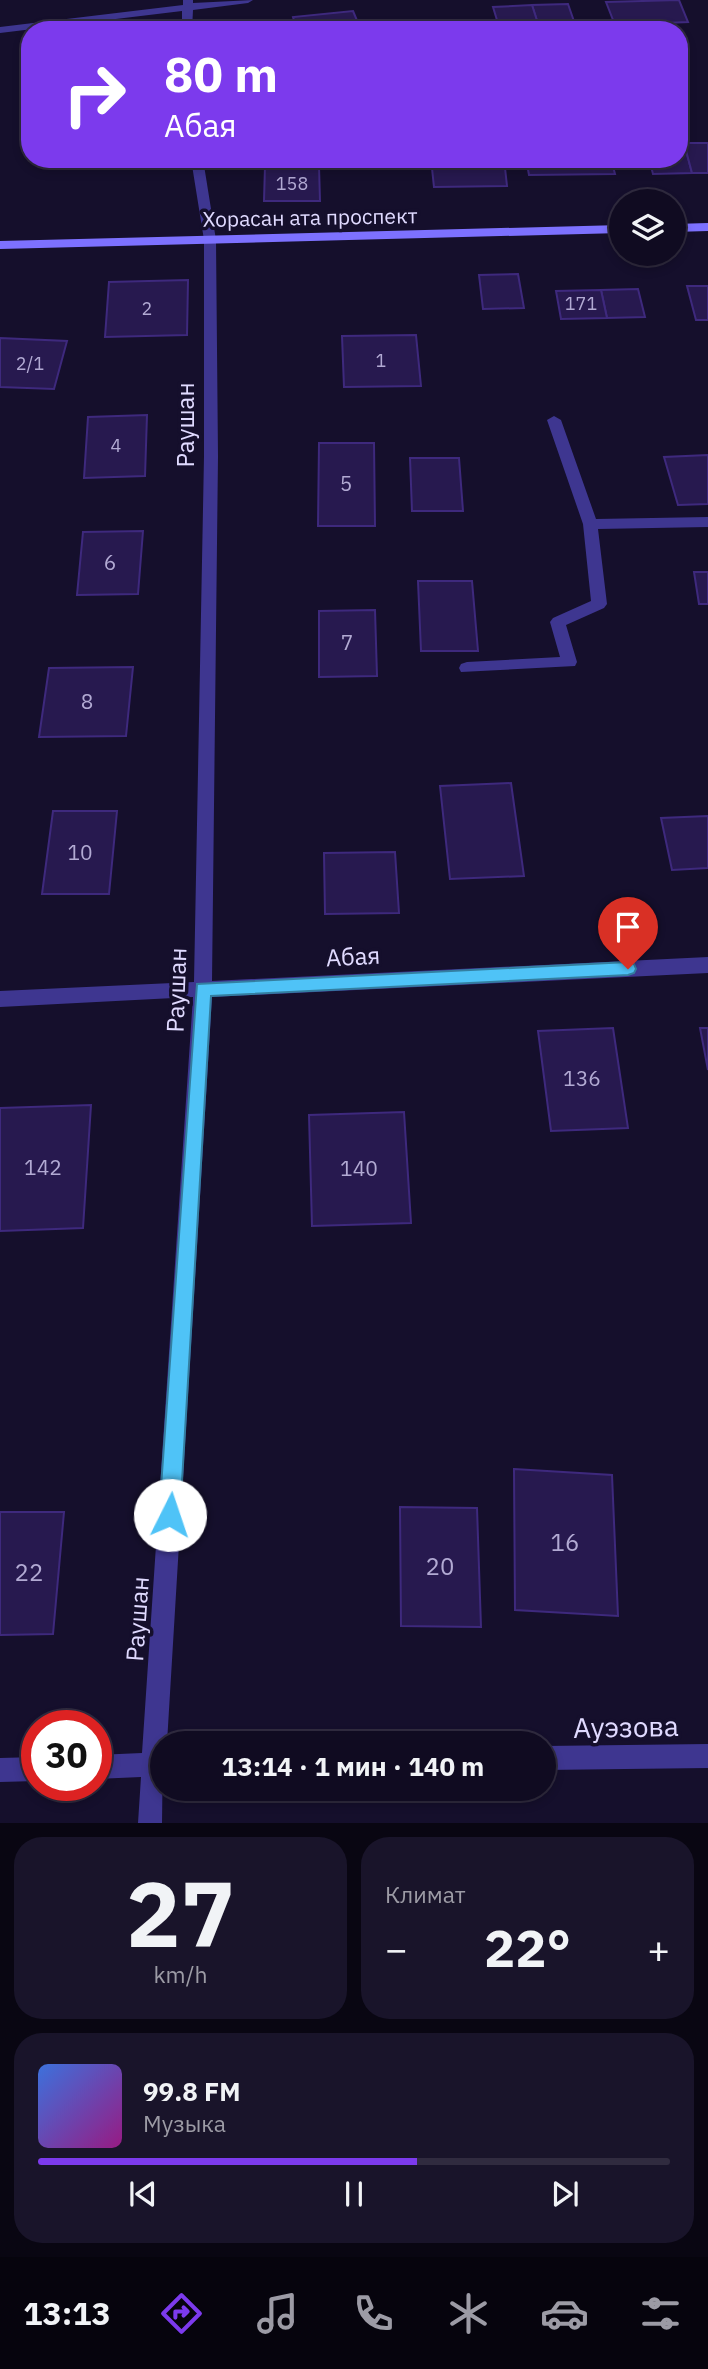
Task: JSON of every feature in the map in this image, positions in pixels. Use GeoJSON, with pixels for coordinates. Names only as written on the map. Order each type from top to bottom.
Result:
{"type":"FeatureCollection","features":[{"type":"Feature","properties":{"kind":"main road"},"geometry":{"type":"LineString","coordinates":[[686,228],[708,227]]}},
{"type":"Feature","properties":{"kind":"main road","name":"Хорасан ата проспект"},"geometry":{"type":"LineString","coordinates":[[0,245],[609,229]]}},
{"type":"Feature","properties":{"kind":"street"},"geometry":{"type":"LineString","coordinates":[[65,21],[188,4],[248,0]]}},
{"type":"Feature","properties":{"kind":"street"},"geometry":{"type":"LineString","coordinates":[[0,30],[21,27]]}},
{"type":"Feature","properties":{"kind":"street","name":"Раушан"},"geometry":{"type":"LineString","coordinates":[[160,1731],[203,989],[211,456],[210,240],[198,168]]}},
{"type":"Feature","properties":{"kind":"street"},"geometry":{"type":"LineString","coordinates":[[467,668],[569,662],[558,622],[599,604],[590,524],[554,420]]}},
{"type":"Feature","properties":{"kind":"street"},"geometry":{"type":"LineString","coordinates":[[590,524],[708,522]]}},
{"type":"Feature","properties":{"kind":"street","name":"Абая"},"geometry":{"type":"LineString","coordinates":[[0,999],[708,965]]}},
{"type":"Feature","properties":{"kind":"street","name":"Ауэзова"},"geometry":{"type":"LineString","coordinates":[[556,1758],[708,1756]]}},
{"type":"Feature","properties":{"kind":"street"},"geometry":{"type":"LineString","coordinates":[[112,1766],[150,1764]]}},
{"type":"Feature","properties":{"kind":"street"},"geometry":{"type":"LineString","coordinates":[[0,1770],[21,1769]]}},
{"type":"Feature","properties":{"kind":"street","name":"Раушан"},"geometry":{"type":"LineString","coordinates":[[150,1823],[153,1801]]}},
{"type":"Feature","properties":{"kind":"building"},"geometry":{"type":"Polygon","coordinates":[[[679,0],[688,21],[613,21],[606,2],[679,0]]]}},
{"type":"Feature","properties":{"kind":"building"},"geometry":{"type":"Polygon","coordinates":[[[568,4],[574,21],[537,21],[532,5],[568,4]]]}},
{"type":"Feature","properties":{"kind":"building"},"geometry":{"type":"Polygon","coordinates":[[[532,5],[537,21],[497,21],[493,7],[532,5]]]}},
{"type":"Feature","properties":{"kind":"building"},"geometry":{"type":"Polygon","coordinates":[[[353,11],[357,21],[294,21],[293,17],[353,11]]]}},
{"type":"Feature","properties":{"kind":"building"},"geometry":{"type":"Polygon","coordinates":[[[688,143],[708,143],[708,173],[692,173],[688,143]]]}},
{"type":"Feature","properties":{"kind":"building"},"geometry":{"type":"Polygon","coordinates":[[[688,158],[692,173],[653,174],[651,168],[688,168],[688,158]]]}},
{"type":"Feature","properties":{"kind":"building"},"geometry":{"type":"Polygon","coordinates":[[[265,168],[319,168],[320,201],[264,201],[265,168]]]}},
{"type":"Feature","properties":{"kind":"building"},"geometry":{"type":"Polygon","coordinates":[[[432,168],[505,168],[507,186],[434,187],[432,168]]]}},
{"type":"Feature","properties":{"kind":"building"},"geometry":{"type":"Polygon","coordinates":[[[528,168],[613,168],[615,174],[529,175],[528,168]]]}},
{"type":"Feature","properties":{"kind":"building"},"geometry":{"type":"Polygon","coordinates":[[[518,274],[524,308],[483,309],[479,275],[518,274]]]}},
{"type":"Feature","properties":{"kind":"building"},"geometry":{"type":"Polygon","coordinates":[[[188,280],[187,335],[105,337],[109,282],[188,280]]]}},
{"type":"Feature","properties":{"kind":"building"},"geometry":{"type":"Polygon","coordinates":[[[687,286],[708,286],[708,320],[696,320],[687,286]]]}},
{"type":"Feature","properties":{"kind":"building"},"geometry":{"type":"Polygon","coordinates":[[[638,289],[645,317],[607,318],[601,290],[638,289]]]}},
{"type":"Feature","properties":{"kind":"building"},"geometry":{"type":"Polygon","coordinates":[[[601,290],[607,318],[561,319],[556,291],[601,290]]]}},
{"type":"Feature","properties":{"kind":"building"},"geometry":{"type":"Polygon","coordinates":[[[416,335],[421,386],[344,387],[342,336],[416,335]]]}},
{"type":"Feature","properties":{"kind":"building"},"geometry":{"type":"Polygon","coordinates":[[[0,338],[67,341],[54,389],[0,387],[0,338]]]}},
{"type":"Feature","properties":{"kind":"building"},"geometry":{"type":"Polygon","coordinates":[[[147,415],[145,476],[84,478],[88,417],[147,415]]]}},
{"type":"Feature","properties":{"kind":"building"},"geometry":{"type":"Polygon","coordinates":[[[319,443],[374,443],[375,526],[318,526],[319,443]]]}},
{"type":"Feature","properties":{"kind":"building"},"geometry":{"type":"Polygon","coordinates":[[[708,455],[708,504],[678,505],[664,457],[708,455]]]}},
{"type":"Feature","properties":{"kind":"building"},"geometry":{"type":"Polygon","coordinates":[[[410,458],[459,458],[463,511],[412,511],[410,458]]]}},
{"type":"Feature","properties":{"kind":"building"},"geometry":{"type":"Polygon","coordinates":[[[143,531],[138,594],[77,595],[83,532],[143,531]]]}},
{"type":"Feature","properties":{"kind":"building"},"geometry":{"type":"Polygon","coordinates":[[[694,572],[708,572],[708,604],[699,604],[694,572]]]}},
{"type":"Feature","properties":{"kind":"building"},"geometry":{"type":"Polygon","coordinates":[[[418,581],[472,581],[478,651],[421,651],[418,581]]]}},
{"type":"Feature","properties":{"kind":"building"},"geometry":{"type":"Polygon","coordinates":[[[375,610],[377,676],[319,677],[319,611],[375,610]]]}},
{"type":"Feature","properties":{"kind":"building"},"geometry":{"type":"Polygon","coordinates":[[[133,667],[126,736],[39,737],[49,668],[133,667]]]}},
{"type":"Feature","properties":{"kind":"building"},"geometry":{"type":"Polygon","coordinates":[[[511,783],[524,876],[450,879],[440,786],[511,783]]]}},
{"type":"Feature","properties":{"kind":"building"},"geometry":{"type":"Polygon","coordinates":[[[53,811],[117,811],[109,894],[42,894],[53,811]]]}},
{"type":"Feature","properties":{"kind":"building"},"geometry":{"type":"Polygon","coordinates":[[[708,816],[708,868],[672,870],[661,818],[708,816]]]}},
{"type":"Feature","properties":{"kind":"building"},"geometry":{"type":"Polygon","coordinates":[[[395,852],[399,913],[325,914],[324,853],[395,852]]]}},
{"type":"Feature","properties":{"kind":"building"},"geometry":{"type":"Polygon","coordinates":[[[613,1028],[628,1128],[551,1131],[538,1031],[613,1028]]]}},
{"type":"Feature","properties":{"kind":"building"},"geometry":{"type":"Polygon","coordinates":[[[700,1028],[708,1028],[708,1070],[700,1028]]]}},
{"type":"Feature","properties":{"kind":"building"},"geometry":{"type":"Polygon","coordinates":[[[91,1105],[83,1228],[0,1231],[0,1108],[91,1105]]]}},
{"type":"Feature","properties":{"kind":"building"},"geometry":{"type":"Polygon","coordinates":[[[404,1112],[411,1223],[312,1226],[309,1115],[404,1112]]]}},
{"type":"Feature","properties":{"kind":"building"},"geometry":{"type":"Polygon","coordinates":[[[514,1469],[612,1475],[618,1616],[515,1610],[514,1469]]]}},
{"type":"Feature","properties":{"kind":"building"},"geometry":{"type":"Polygon","coordinates":[[[400,1507],[477,1508],[481,1627],[401,1626],[400,1507]]]}},
{"type":"Feature","properties":{"kind":"building"},"geometry":{"type":"Polygon","coordinates":[[[0,1512],[64,1512],[53,1634],[0,1635],[0,1512]]]}},
{"type":"Feature","properties":{"kind":"route"},"geometry":{"type":"LineString","coordinates":[[170,1515],[203,989],[628,969]]}}]}
